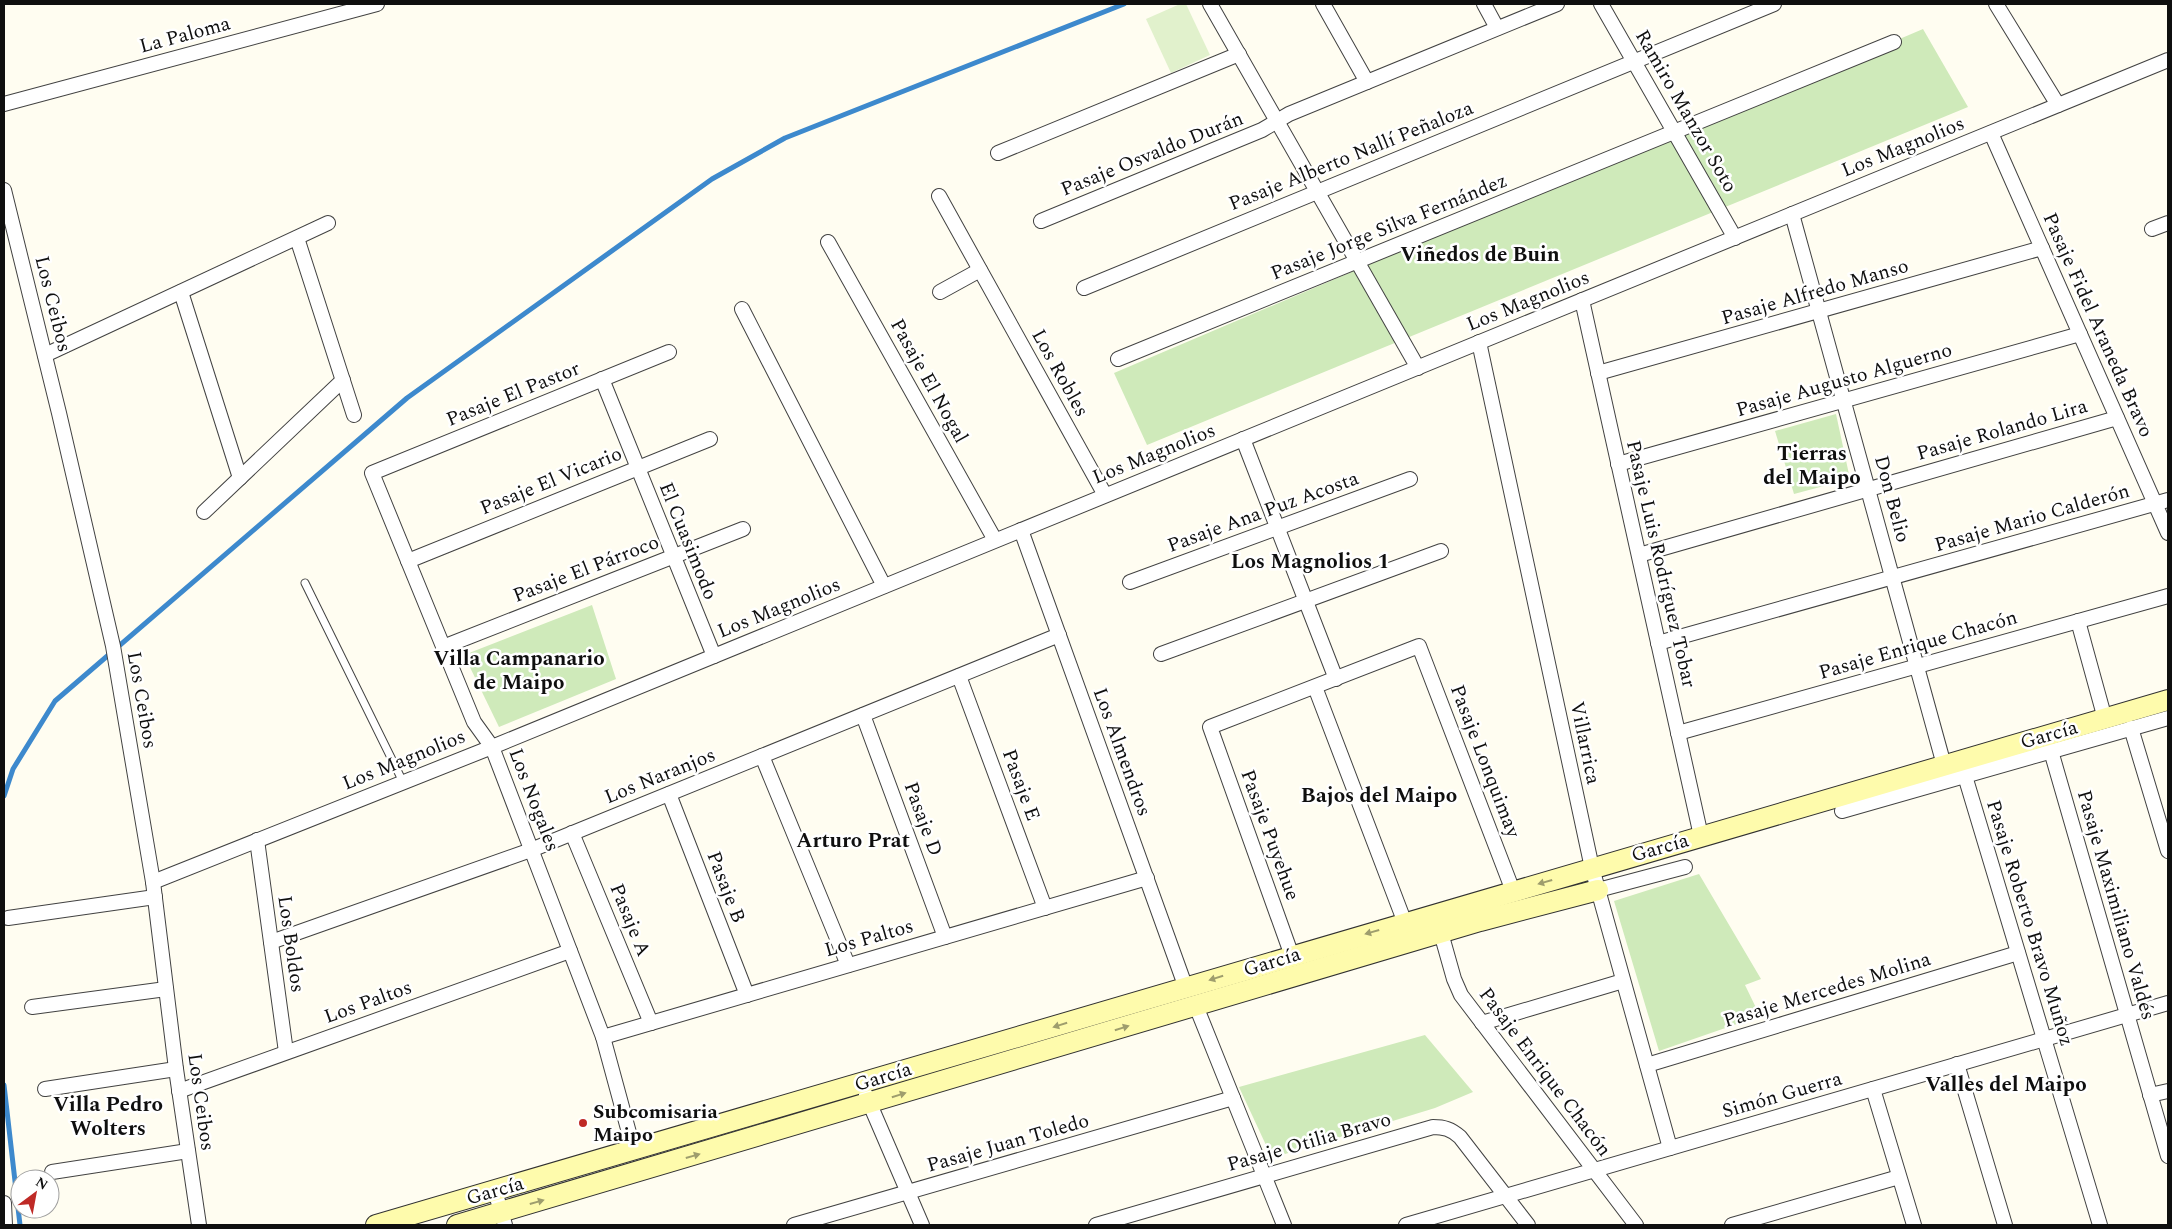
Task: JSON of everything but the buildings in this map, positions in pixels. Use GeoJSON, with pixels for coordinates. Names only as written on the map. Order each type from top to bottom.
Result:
{"type":"FeatureCollection","features":[{"type":"Feature","properties":{"kind":"street","name":"La Paloma"},"geometry":{"type":"LineString","coordinates":[[4,104],[377,4]]}},
{"type":"Feature","properties":{"kind":"street"},"geometry":{"type":"LineString","coordinates":[[1210,4],[1418,368]]}},
{"type":"Feature","properties":{"kind":"street"},"geometry":{"type":"LineString","coordinates":[[1323,4],[1367,82]]}},
{"type":"Feature","properties":{"kind":"street"},"geometry":{"type":"LineString","coordinates":[[1484,4],[1497,28]]}},
{"type":"Feature","properties":{"kind":"street","name":"Pasaje Osvaldo Durán"},"geometry":{"type":"LineString","coordinates":[[1041,221],[1262,130],[1277,121],[1367,82],[1557,4]]}},
{"type":"Feature","properties":{"kind":"street","name":"Ramiro Manzor Soto"},"geometry":{"type":"LineString","coordinates":[[1602,4],[1735,238]]}},
{"type":"Feature","properties":{"kind":"street","name":"Pasaje Alberto Nallí Peñaloza"},"geometry":{"type":"LineString","coordinates":[[1084,288],[1774,4]]}},
{"type":"Feature","properties":{"kind":"street"},"geometry":{"type":"LineString","coordinates":[[1996,4],[2058,105]]}},
{"type":"Feature","properties":{"kind":"street","name":"Pasaje Jorge Silva Fernández"},"geometry":{"type":"LineString","coordinates":[[1118,359],[1894,42]]}},
{"type":"Feature","properties":{"kind":"street"},"geometry":{"type":"LineString","coordinates":[[998,153],[1239,54]]}},
{"type":"Feature","properties":{"kind":"street","name":"Los Magnolios"},"geometry":{"type":"LineString","coordinates":[[153,882],[492,747],[2168,60]]}},
{"type":"Feature","properties":{"kind":"street","name":"Pasaje Fidel Araneda Bravo"},"geometry":{"type":"LineString","coordinates":[[1991,133],[2117,418],[2162,502],[2168,534]]}},
{"type":"Feature","properties":{"kind":"street","name":"Los Ceibos"},"geometry":{"type":"LineString","coordinates":[[4,190],[45,355],[114,652],[153,882],[176,1070],[199,1225]]}},
{"type":"Feature","properties":{"kind":"street","name":"Los Robles"},"geometry":{"type":"LineString","coordinates":[[939,196],[1105,496]]}},
{"type":"Feature","properties":{"kind":"street","name":"Don Belio"},"geometry":{"type":"LineString","coordinates":[[1792,214],[1944,765]]}},
{"type":"Feature","properties":{"kind":"street"},"geometry":{"type":"LineString","coordinates":[[45,355],[328,223]]}},
{"type":"Feature","properties":{"kind":"street"},"geometry":{"type":"LineString","coordinates":[[2152,229],[2168,223]]}},
{"type":"Feature","properties":{"kind":"street"},"geometry":{"type":"LineString","coordinates":[[297,238],[354,415]]}},
{"type":"Feature","properties":{"kind":"street","name":"Pasaje El Nogal"},"geometry":{"type":"LineString","coordinates":[[828,242],[995,540]]}},
{"type":"Feature","properties":{"kind":"street","name":"Pasaje Alfredo Manso"},"geometry":{"type":"LineString","coordinates":[[1598,373],[2042,248]]}},
{"type":"Feature","properties":{"kind":"street"},"geometry":{"type":"LineString","coordinates":[[940,292],[980,270]]}},
{"type":"Feature","properties":{"kind":"street"},"geometry":{"type":"LineString","coordinates":[[181,292],[240,478]]}},
{"type":"Feature","properties":{"kind":"street","name":"Pasaje Luis Rodríguez Tobar"},"geometry":{"type":"LineString","coordinates":[[1582,300],[1701,836]]}},
{"type":"Feature","properties":{"kind":"street"},"geometry":{"type":"LineString","coordinates":[[742,309],[884,586]]}},
{"type":"Feature","properties":{"kind":"street","name":"Pasaje Augusto Alguerno"},"geometry":{"type":"LineString","coordinates":[[1618,464],[2080,334]]}},
{"type":"Feature","properties":{"kind":"street","name":"Villarrica"},"geometry":{"type":"LineString","coordinates":[[1479,342],[1592,868],[1670,1148]]}},
{"type":"Feature","properties":{"kind":"street","name":"Pasaje El Pastor"},"geometry":{"type":"LineString","coordinates":[[372,473],[669,352]]}},
{"type":"Feature","properties":{"kind":"street","name":"El Cuasimodo"},"geometry":{"type":"LineString","coordinates":[[602,379],[714,656]]}},
{"type":"Feature","properties":{"kind":"street"},"geometry":{"type":"LineString","coordinates":[[204,512],[343,380]]}},
{"type":"Feature","properties":{"kind":"street","name":"Pasaje Rolando Lira"},"geometry":{"type":"LineString","coordinates":[[1639,555],[2117,418]]}},
{"type":"Feature","properties":{"kind":"street","name":"Pasaje El Vicario"},"geometry":{"type":"LineString","coordinates":[[408,561],[710,439]]}},
{"type":"Feature","properties":{"kind":"street"},"geometry":{"type":"LineString","coordinates":[[1243,439],[1336,679],[1315,687],[1405,922]]}},
{"type":"Feature","properties":{"kind":"street","name":"Los Nogales"},"geometry":{"type":"LineString","coordinates":[[372,473],[474,722],[492,747],[603,1037],[634,1151]]}},
{"type":"Feature","properties":{"kind":"street","name":"Pasaje Ana Puz Acosta"},"geometry":{"type":"LineString","coordinates":[[1130,582],[1410,479]]}},
{"type":"Feature","properties":{"kind":"street","name":"Pasaje Mario Calderón"},"geometry":{"type":"LineString","coordinates":[[1658,643],[2162,502]]}},
{"type":"Feature","properties":{"kind":"street","name":"Pasaje El Párroco"},"geometry":{"type":"LineString","coordinates":[[443,647],[743,529]]}},
{"type":"Feature","properties":{"kind":"street","name":"Los Almendros"},"geometry":{"type":"LineString","coordinates":[[1021,530],[1186,988]]}},
{"type":"Feature","properties":{"kind":"street"},"geometry":{"type":"LineString","coordinates":[[1161,654],[1441,551]]}},
{"type":"Feature","properties":{"kind":"street","name":"Pasaje Enrique Chacón"},"geometry":{"type":"LineString","coordinates":[[1678,733],[2168,596]]}},
{"type":"Feature","properties":{"kind":"street"},"geometry":{"type":"LineString","coordinates":[[2078,621],[2105,718]]}},
{"type":"Feature","properties":{"kind":"street","name":"Los Naranjos"},"geometry":{"type":"LineString","coordinates":[[271,942],[531,850],[1059,635]]}},
{"type":"Feature","properties":{"kind":"street","name":"Pasaje Lonquimay"},"geometry":{"type":"LineString","coordinates":[[1336,679],[1420,646],[1513,891]]}},
{"type":"Feature","properties":{"kind":"street","name":"Pasaje E"},"geometry":{"type":"LineString","coordinates":[[959,676],[1045,908]]}},
{"type":"Feature","properties":{"kind":"street","name":"Pasaje Puyehue"},"geometry":{"type":"LineString","coordinates":[[1292,956],[1210,727],[1315,687]]}},
{"type":"Feature","properties":{"kind":"street","name":"García"},"geometry":{"type":"LineString","coordinates":[[376,1225],[634,1151],[1405,922],[2168,700]]}},
{"type":"Feature","properties":{"kind":"street","name":"Pasaje D"},"geometry":{"type":"LineString","coordinates":[[863,715],[945,937]]}},
{"type":"Feature","properties":{"kind":"street","name":"García"},"geometry":{"type":"LineString","coordinates":[[1842,810],[2168,718]]}},
{"type":"Feature","properties":{"kind":"street"},"geometry":{"type":"LineString","coordinates":[[2131,728],[2168,851]]}},
{"type":"Feature","properties":{"kind":"street","name":"Pasaje Maximiliano Valdés"},"geometry":{"type":"LineString","coordinates":[[2051,751],[2168,1156]]}},
{"type":"Feature","properties":{"kind":"street"},"geometry":{"type":"LineString","coordinates":[[762,756],[848,965]]}},
{"type":"Feature","properties":{"kind":"street","name":"Pasaje Roberto Bravo Muñoz"},"geometry":{"type":"LineString","coordinates":[[1965,776],[2100,1225]]}},
{"type":"Feature","properties":{"kind":"street","name":"Pasaje B"},"geometry":{"type":"LineString","coordinates":[[669,794],[747,995]]}},
{"type":"Feature","properties":{"kind":"street","name":"Pasaje A"},"geometry":{"type":"LineString","coordinates":[[572,833],[650,1023]]}},
{"type":"Feature","properties":{"kind":"street","name":"Los Boldos"},"geometry":{"type":"LineString","coordinates":[[257,840],[286,1052]]}},
{"type":"Feature","properties":{"kind":"street","name":"García"},"geometry":{"type":"LineString","coordinates":[[457,1225],[504,1219],[870,1104],[1196,1006],[1441,933],[1685,867]]}},
{"type":"Feature","properties":{"kind":"street","name":"Los Paltos"},"geometry":{"type":"LineString","coordinates":[[603,1037],[1147,878]]}},
{"type":"Feature","properties":{"kind":"street"},"geometry":{"type":"LineString","coordinates":[[8,918],[155,897]]}},
{"type":"Feature","properties":{"kind":"street","name":"Pasaje Enrique Chacón"},"geometry":{"type":"LineString","coordinates":[[1441,933],[1454,979],[1461,995],[1636,1225]]}},
{"type":"Feature","properties":{"kind":"street","name":"Los Paltos"},"geometry":{"type":"LineString","coordinates":[[179,1091],[570,951]]}},
{"type":"Feature","properties":{"kind":"street","name":"Pasaje Mercedes Molina"},"geometry":{"type":"LineString","coordinates":[[1647,1065],[2018,953]]}},
{"type":"Feature","properties":{"kind":"street"},"geometry":{"type":"LineString","coordinates":[[1482,1023],[1623,981]]}},
{"type":"Feature","properties":{"kind":"street"},"geometry":{"type":"LineString","coordinates":[[32,1007],[166,989]]}},
{"type":"Feature","properties":{"kind":"street","name":"Simón Guerra"},"geometry":{"type":"LineString","coordinates":[[1406,1225],[2168,1002]]}},
{"type":"Feature","properties":{"kind":"street"},"geometry":{"type":"LineString","coordinates":[[1196,1006],[1284,1225]]}},
{"type":"Feature","properties":{"kind":"street"},"geometry":{"type":"LineString","coordinates":[[1957,1064],[2005,1225]]}},
{"type":"Feature","properties":{"kind":"street"},"geometry":{"type":"LineString","coordinates":[[45,1089],[176,1070]]}},
{"type":"Feature","properties":{"kind":"street"},"geometry":{"type":"LineString","coordinates":[[861,1084],[922,1225]]}},
{"type":"Feature","properties":{"kind":"street"},"geometry":{"type":"LineString","coordinates":[[1873,1089],[1914,1225]]}},
{"type":"Feature","properties":{"kind":"street"},"geometry":{"type":"LineString","coordinates":[[2150,1095],[2168,1090]]}},
{"type":"Feature","properties":{"kind":"street","name":"Pasaje Juan Toledo"},"geometry":{"type":"LineString","coordinates":[[794,1225],[908,1194],[1233,1098]]}},
{"type":"Feature","properties":{"kind":"street","name":"Pasaje Otilia Bravo"},"geometry":{"type":"LineString","coordinates":[[1096,1225],[1433,1127],[1448,1129],[1460,1137],[1528,1225]]}},
{"type":"Feature","properties":{"kind":"street"},"geometry":{"type":"LineString","coordinates":[[60,1171],[188,1151]]}},
{"type":"Feature","properties":{"kind":"street"},"geometry":{"type":"LineString","coordinates":[[1732,1225],[1900,1177]]}},
{"type":"Feature","properties":{"kind":"street"},"geometry":{"type":"LineString","coordinates":[[495,1191],[504,1219]]}},
{"type":"Feature","properties":{"kind":"street"},"geometry":{"type":"LineString","coordinates":[[4,1203],[4,1225]]}},
{"type":"Feature","properties":{"kind":"lane"},"geometry":{"type":"LineString","coordinates":[[305,583],[403,782]]}},
{"type":"Feature","properties":{"kind":"green space"},"geometry":{"type":"Polygon","coordinates":[[[1180,4],[1186,4],[1210,55],[1171,73],[1146,19],[1180,4]]]}},
{"type":"Feature","properties":{"kind":"green space"},"geometry":{"type":"Polygon","coordinates":[[[1923,29],[1968,107],[1147,445],[1114,373],[1923,29]]]}},
{"type":"Feature","properties":{"kind":"green space"},"geometry":{"type":"Polygon","coordinates":[[[1836,414],[1850,479],[1794,494],[1775,431],[1836,414]]]}},
{"type":"Feature","properties":{"kind":"green space"},"geometry":{"type":"Polygon","coordinates":[[[592,605],[616,679],[499,727],[464,655],[592,605]]]}},
{"type":"Feature","properties":{"kind":"green space"},"geometry":{"type":"Polygon","coordinates":[[[1699,874],[1761,979],[1745,985],[1760,1016],[1659,1051],[1614,901],[1699,874]]]}},
{"type":"Feature","properties":{"kind":"green space"},"geometry":{"type":"Polygon","coordinates":[[[1425,1035],[1473,1092],[1435,1108],[1272,1158],[1239,1087],[1425,1035]]]}},
{"type":"Feature","properties":{"kind":"waterway"},"geometry":{"type":"LineString","coordinates":[[4,796],[13,769],[55,701],[407,398],[712,179],[785,138],[1124,4]]}},
{"type":"Feature","properties":{"kind":"waterway"},"geometry":{"type":"LineString","coordinates":[[4,1085],[20,1225]]}},
{"type":"Feature","properties":{"kind":"place","name":"Subcomisaria Maipo"},"geometry":{"type":"Point","coordinates":[583,1123]}},
{"type":"Feature","properties":{"kind":"district","name":"Viñedos de Buin"},"geometry":{"type":"Point","coordinates":[1480,255]}},
{"type":"Feature","properties":{"kind":"district","name":"Tierras del Maipo"},"geometry":{"type":"Point","coordinates":[1812,466]}},
{"type":"Feature","properties":{"kind":"district","name":"Los Magnolios 1"},"geometry":{"type":"Point","coordinates":[1310,562]}},
{"type":"Feature","properties":{"kind":"district","name":"Villa Campanario de Maipo"},"geometry":{"type":"Point","coordinates":[519,671]}},
{"type":"Feature","properties":{"kind":"district","name":"Bajos del Maipo"},"geometry":{"type":"Point","coordinates":[1379,796]}},
{"type":"Feature","properties":{"kind":"district","name":"Arturo Prat"},"geometry":{"type":"Point","coordinates":[853,841]}},
{"type":"Feature","properties":{"kind":"district","name":"Valles del Maipo"},"geometry":{"type":"Point","coordinates":[2006,1085]}},
{"type":"Feature","properties":{"kind":"district","name":"Villa Pedro Wolters"},"geometry":{"type":"Point","coordinates":[108,1117]}}]}
